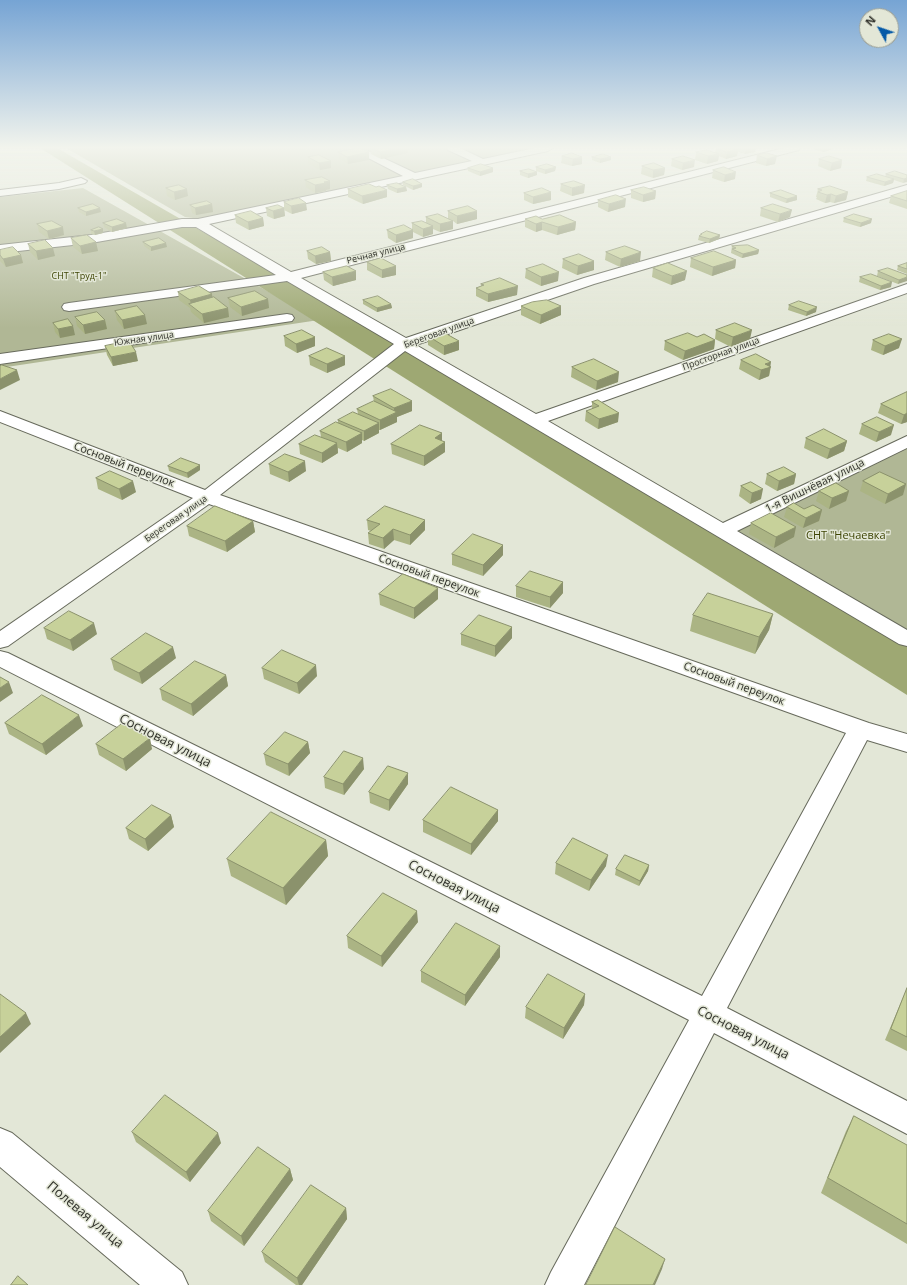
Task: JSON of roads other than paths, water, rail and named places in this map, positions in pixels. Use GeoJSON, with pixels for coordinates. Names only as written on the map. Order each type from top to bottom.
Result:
{"type":"FeatureCollection","features":[{"type":"Feature","properties":{"kind":"street"},"geometry":{"type":"LineString","coordinates":[[0,249],[91,239],[182,223],[198,223],[269,208]]}},
{"type":"Feature","properties":{"kind":"street","name":"Речная улица"},"geometry":{"type":"LineString","coordinates":[[69,306],[288,277],[559,208]]}},
{"type":"Feature","properties":{"kind":"street","name":"Береговая улица"},"geometry":{"type":"LineString","coordinates":[[0,642],[207,497],[404,344],[589,281],[839,208]]}},
{"type":"Feature","properties":{"kind":"street"},"geometry":{"type":"LineString","coordinates":[[198,223],[288,277],[724,530],[907,639]]}},
{"type":"Feature","properties":{"kind":"street","name":"Просторная улица"},"geometry":{"type":"LineString","coordinates":[[535,420],[907,288]]}},
{"type":"Feature","properties":{"kind":"street","name":"Южная улица"},"geometry":{"type":"LineString","coordinates":[[0,360],[288,318]]}},
{"type":"Feature","properties":{"kind":"street","name":"Сосновый переулок"},"geometry":{"type":"LineString","coordinates":[[0,416],[207,497],[860,729],[907,743]]}},
{"type":"Feature","properties":{"kind":"street","name":"1-я Вишнёвая улица"},"geometry":{"type":"LineString","coordinates":[[724,530],[907,441]]}},
{"type":"Feature","properties":{"kind":"street","name":"Сосновая улица"},"geometry":{"type":"LineString","coordinates":[[0,658],[708,1014],[907,1118]]}},
{"type":"Feature","properties":{"kind":"street"},"geometry":{"type":"LineString","coordinates":[[564,1285],[860,729]]}},
{"type":"Feature","properties":{"kind":"street","name":"Полевая улица"},"geometry":{"type":"LineString","coordinates":[[0,1145],[169,1285]]}},
{"type":"Feature","properties":{"kind":"park label","name":"СНТ \"Труд-1\""},"geometry":{"type":"Point","coordinates":[79,276]}},
{"type":"Feature","properties":{"kind":"park label","name":"СНТ \"Нечаевка\""},"geometry":{"type":"Point","coordinates":[848,536]}}]}
